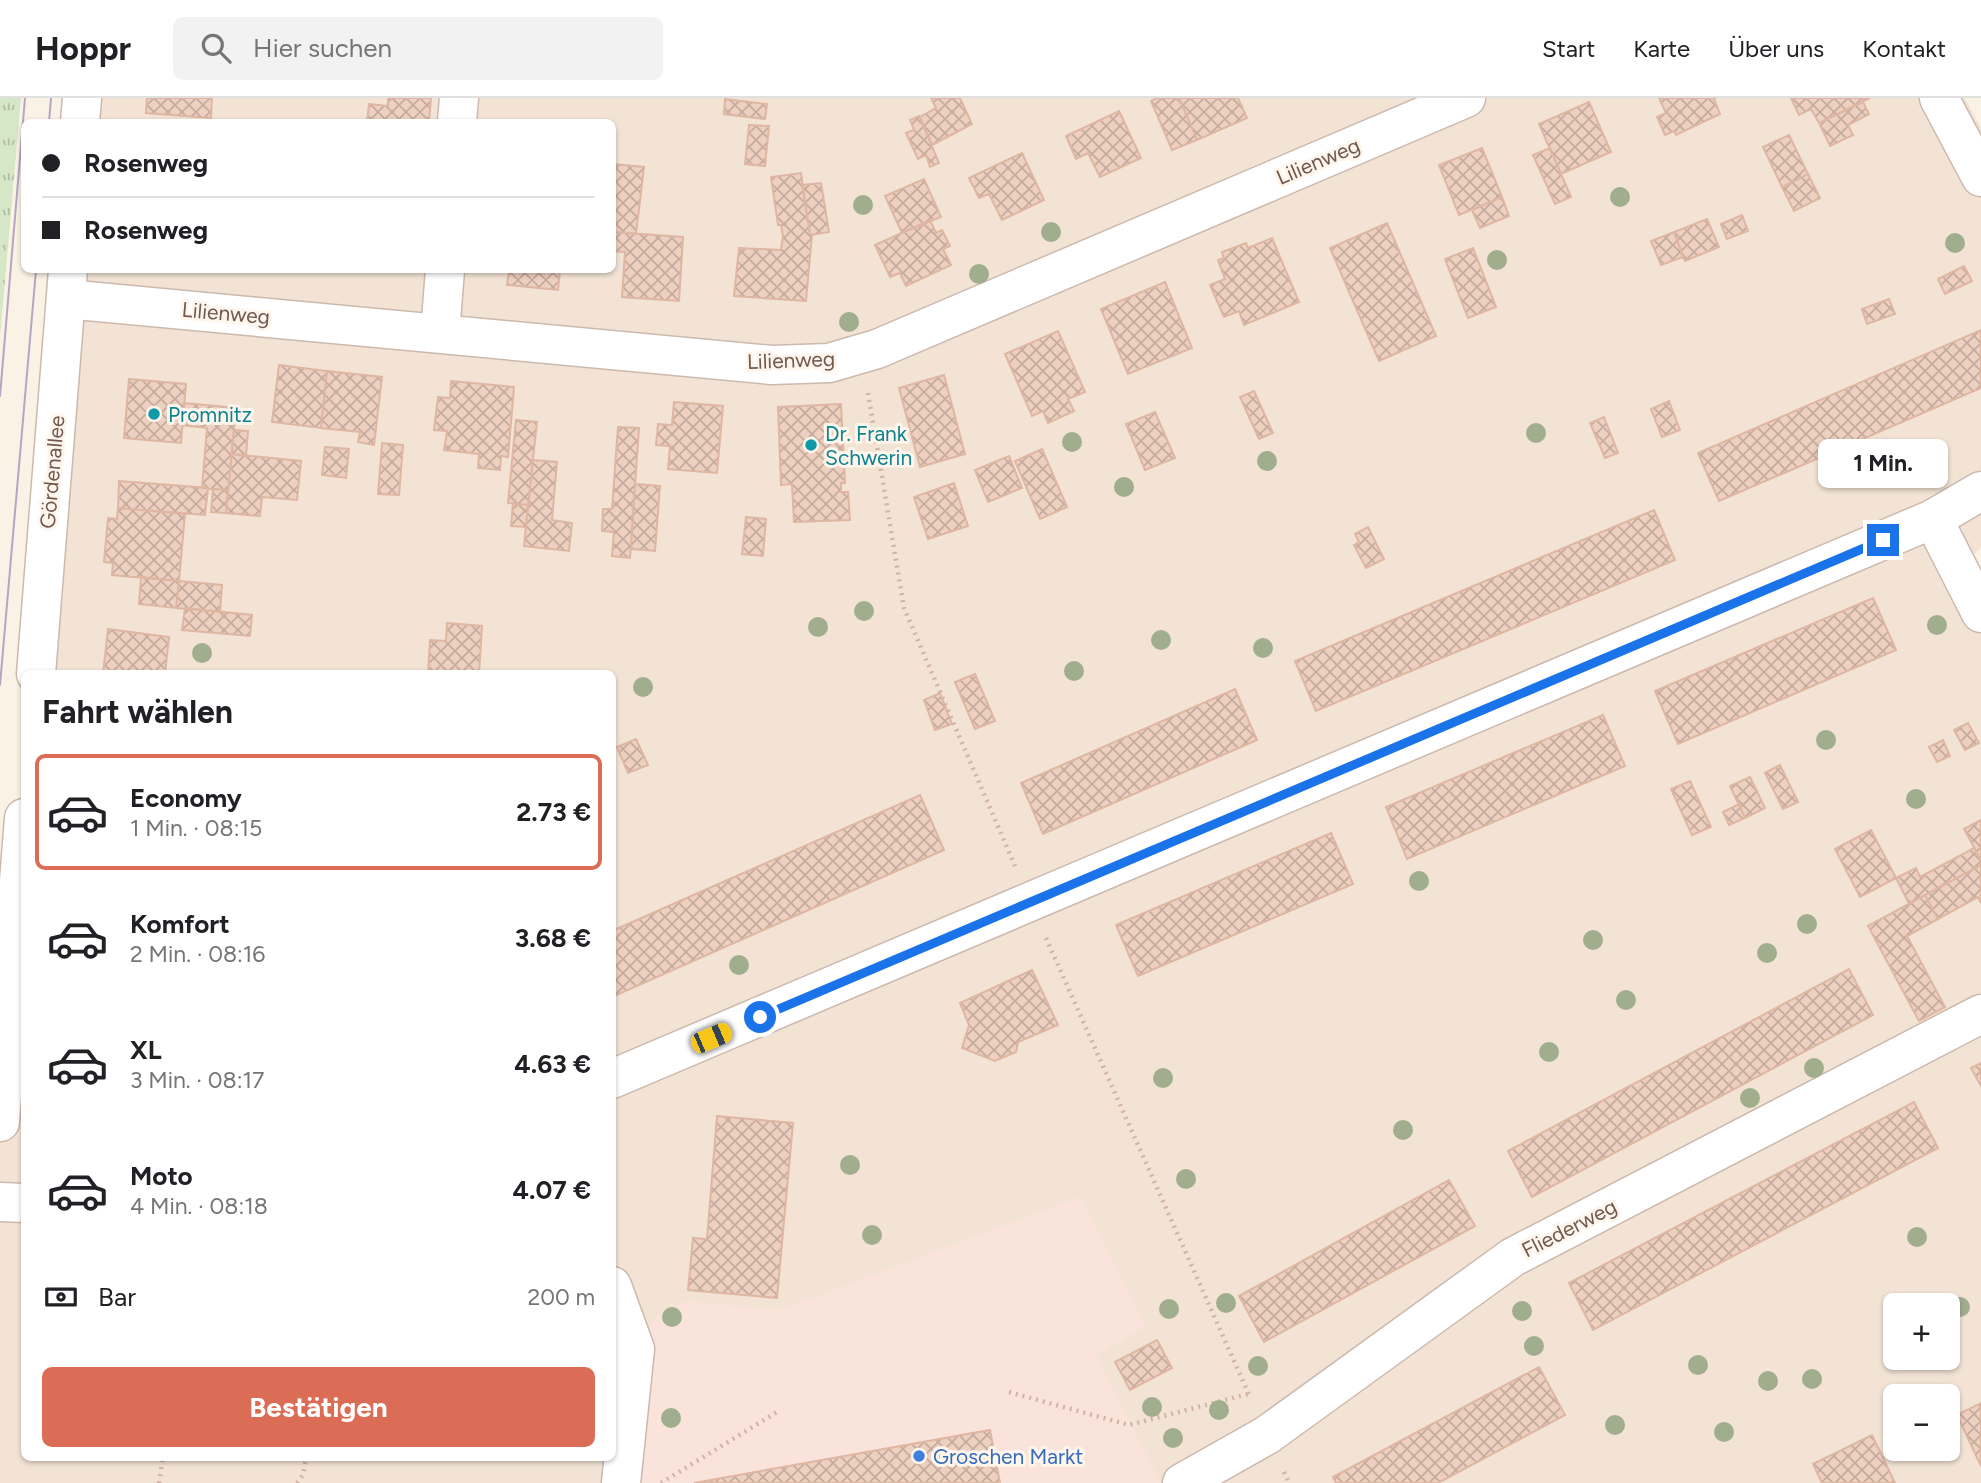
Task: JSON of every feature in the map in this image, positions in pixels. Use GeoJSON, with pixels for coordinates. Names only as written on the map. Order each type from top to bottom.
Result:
{"type":"FeatureCollection","features":[{"type":"Feature","properties":{"kind":"street"},"geometry":{"type":"LineString","coordinates":[[80,119],[82,98]]}},
{"type":"Feature","properties":{"kind":"street"},"geometry":{"type":"LineString","coordinates":[[457,119],[458,98]]}},
{"type":"Feature","properties":{"kind":"street","name":"Lilienweg"},"geometry":{"type":"LineString","coordinates":[[67,284],[440,333],[772,365],[829,363],[877,349],[1466,98]]}},
{"type":"Feature","properties":{"kind":"street"},"geometry":{"type":"LineString","coordinates":[[1939,98],[1981,177]]}},
{"type":"Feature","properties":{"kind":"street"},"geometry":{"type":"LineString","coordinates":[[440,333],[445,273]]}},
{"type":"Feature","properties":{"kind":"street","name":"Gördenallee"},"geometry":{"type":"LineString","coordinates":[[36,670],[67,284]]}},
{"type":"Feature","properties":{"kind":"street"},"geometry":{"type":"LineString","coordinates":[[616,1077],[1933,519],[1981,491]]}},
{"type":"Feature","properties":{"kind":"street"},"geometry":{"type":"LineString","coordinates":[[1933,519],[1981,613]]}},
{"type":"Feature","properties":{"kind":"street"},"geometry":{"type":"LineString","coordinates":[[0,1122],[21,855]]}},
{"type":"Feature","properties":{"kind":"street","name":"Fliederweg"},"geometry":{"type":"LineString","coordinates":[[1182,1483],[1267,1435],[1513,1257],[1981,1014]]}},
{"type":"Feature","properties":{"kind":"street"},"geometry":{"type":"LineString","coordinates":[[0,1202],[21,1203]]}},
{"type":"Feature","properties":{"kind":"street"},"geometry":{"type":"LineString","coordinates":[[616,1297],[635,1349],[621,1483]]}},
{"type":"Feature","properties":{"kind":"path"},"geometry":{"type":"LineString","coordinates":[[1009,1392],[1129,1425],[1248,1394]]}},
{"type":"Feature","properties":{"kind":"path"},"geometry":{"type":"LineString","coordinates":[[661,1483],[777,1412]]}},
{"type":"Feature","properties":{"kind":"path"},"geometry":{"type":"LineString","coordinates":[[159,1483],[163,1461]]}},
{"type":"Feature","properties":{"kind":"path"},"geometry":{"type":"LineString","coordinates":[[297,1483],[303,1475],[305,1461]]}},
{"type":"Feature","properties":{"kind":"shaded area"},"geometry":{"type":"Polygon","coordinates":[[[82,98],[1965,98],[1981,128],[1981,547],[1974,555],[1981,568],[1981,1483],[0,1483],[0,1050],[21,801],[21,1461],[616,1461],[616,670],[32,670],[67,273],[616,273],[616,119],[80,119],[82,98]]]}},
{"type":"Feature","properties":{"kind":"shaded area"},"geometry":{"type":"Polygon","coordinates":[[[1080,1197],[1146,1326],[1096,1356],[1161,1483],[621,1483],[635,1349],[657,1316],[687,1301],[780,1310],[1080,1197]]]}},
{"type":"Feature","properties":{"kind":"green space"},"geometry":{"type":"Polygon","coordinates":[[[0,98],[21,98],[0,337],[0,98]]]}},
{"type":"Feature","properties":{"kind":"building"},"geometry":{"type":"Polygon","coordinates":[[[147,98],[212,98],[211,118],[146,113],[147,98]]]}},
{"type":"Feature","properties":{"kind":"building"},"geometry":{"type":"Polygon","coordinates":[[[388,98],[431,98],[429,119],[367,119],[369,104],[388,106],[388,98]]]}},
{"type":"Feature","properties":{"kind":"building"},"geometry":{"type":"Polygon","coordinates":[[[931,98],[960,98],[972,124],[932,145],[920,117],[936,108],[931,98]]]}},
{"type":"Feature","properties":{"kind":"building"},"geometry":{"type":"Polygon","coordinates":[[[1157,98],[1179,98],[1197,140],[1172,150],[1151,101],[1157,98]]]}},
{"type":"Feature","properties":{"kind":"building"},"geometry":{"type":"Polygon","coordinates":[[[1179,98],[1238,98],[1247,118],[1197,140],[1179,98]]]}},
{"type":"Feature","properties":{"kind":"building"},"geometry":{"type":"Polygon","coordinates":[[[1659,98],[1716,98],[1714,99],[1720,114],[1676,135],[1674,131],[1665,135],[1657,117],[1666,113],[1659,98]]]}},
{"type":"Feature","properties":{"kind":"building"},"geometry":{"type":"Polygon","coordinates":[[[1791,98],[1870,98],[1819,123],[1811,109],[1799,115],[1791,98]]]}},
{"type":"Feature","properties":{"kind":"building"},"geometry":{"type":"Polygon","coordinates":[[[725,99],[767,104],[765,119],[724,114],[725,99]]]}},
{"type":"Feature","properties":{"kind":"building"},"geometry":{"type":"Polygon","coordinates":[[[1589,102],[1611,152],[1561,174],[1539,124],[1589,102]]]}},
{"type":"Feature","properties":{"kind":"building"},"geometry":{"type":"Polygon","coordinates":[[[1863,102],[1869,114],[1848,125],[1853,135],[1830,146],[1819,123],[1863,102]]]}},
{"type":"Feature","properties":{"kind":"building"},"geometry":{"type":"Polygon","coordinates":[[[1119,111],[1141,158],[1100,177],[1088,153],[1076,159],[1066,136],[1119,111]]]}},
{"type":"Feature","properties":{"kind":"building"},"geometry":{"type":"Polygon","coordinates":[[[919,116],[939,163],[930,167],[926,155],[918,159],[906,133],[914,130],[910,120],[919,116]]]}},
{"type":"Feature","properties":{"kind":"building"},"geometry":{"type":"Polygon","coordinates":[[[749,125],[769,126],[765,166],[745,164],[749,125]]]}},
{"type":"Feature","properties":{"kind":"building"},"geometry":{"type":"Polygon","coordinates":[[[1789,135],[1808,174],[1782,187],[1763,147],[1789,135]]]}},
{"type":"Feature","properties":{"kind":"building"},"geometry":{"type":"Polygon","coordinates":[[[1482,148],[1502,197],[1459,215],[1439,165],[1482,148]]]}},
{"type":"Feature","properties":{"kind":"building"},"geometry":{"type":"Polygon","coordinates":[[[1550,148],[1571,197],[1555,204],[1533,155],[1550,148]]]}},
{"type":"Feature","properties":{"kind":"building"},"geometry":{"type":"Polygon","coordinates":[[[1022,153],[1044,200],[1002,220],[989,194],[979,198],[969,178],[1022,153]]]}},
{"type":"Feature","properties":{"kind":"building"},"geometry":{"type":"Polygon","coordinates":[[[616,164],[644,167],[636,234],[616,232],[616,164]]]}},
{"type":"Feature","properties":{"kind":"building"},"geometry":{"type":"Polygon","coordinates":[[[801,173],[812,235],[806,301],[734,296],[739,248],[781,250],[783,236],[781,225],[778,225],[771,177],[801,173]]]}},
{"type":"Feature","properties":{"kind":"building"},"geometry":{"type":"Polygon","coordinates":[[[1808,174],[1820,198],[1794,211],[1782,187],[1808,174]]]}},
{"type":"Feature","properties":{"kind":"building"},"geometry":{"type":"Polygon","coordinates":[[[924,179],[941,217],[902,233],[885,196],[924,179]]]}},
{"type":"Feature","properties":{"kind":"building"},"geometry":{"type":"Polygon","coordinates":[[[821,183],[829,232],[810,235],[802,185],[821,183]]]}},
{"type":"Feature","properties":{"kind":"building"},"geometry":{"type":"Polygon","coordinates":[[[1502,197],[1509,216],[1480,228],[1472,210],[1502,197]]]}},
{"type":"Feature","properties":{"kind":"building"},"geometry":{"type":"Polygon","coordinates":[[[1742,215],[1748,231],[1727,239],[1721,224],[1742,215]]]}},
{"type":"Feature","properties":{"kind":"building"},"geometry":{"type":"Polygon","coordinates":[[[1707,219],[1719,247],[1685,261],[1674,232],[1707,219]]]}},
{"type":"Feature","properties":{"kind":"building"},"geometry":{"type":"Polygon","coordinates":[[[930,220],[936,233],[942,230],[950,246],[943,249],[951,265],[906,286],[900,273],[890,277],[875,245],[930,220]]]}},
{"type":"Feature","properties":{"kind":"building"},"geometry":{"type":"Polygon","coordinates":[[[1387,223],[1436,336],[1379,361],[1330,248],[1387,223]]]}},
{"type":"Feature","properties":{"kind":"building"},"geometry":{"type":"Polygon","coordinates":[[[616,232],[683,237],[679,301],[622,297],[625,252],[616,251],[616,232]]]}},
{"type":"Feature","properties":{"kind":"building"},"geometry":{"type":"Polygon","coordinates":[[[1674,232],[1683,257],[1661,265],[1651,241],[1674,232]]]}},
{"type":"Feature","properties":{"kind":"building"},"geometry":{"type":"Polygon","coordinates":[[[1272,238],[1299,302],[1244,325],[1239,311],[1224,317],[1210,285],[1225,279],[1218,260],[1224,258],[1222,252],[1246,243],[1248,248],[1272,238]]]}},
{"type":"Feature","properties":{"kind":"building"},"geometry":{"type":"Polygon","coordinates":[[[1473,248],[1496,307],[1468,318],[1445,259],[1473,248]]]}},
{"type":"Feature","properties":{"kind":"building"},"geometry":{"type":"Polygon","coordinates":[[[1964,266],[1972,281],[1945,294],[1938,279],[1964,266]]]}},
{"type":"Feature","properties":{"kind":"building"},"geometry":{"type":"Polygon","coordinates":[[[509,273],[560,273],[558,290],[507,285],[509,273]]]}},
{"type":"Feature","properties":{"kind":"building"},"geometry":{"type":"Polygon","coordinates":[[[1165,282],[1192,348],[1128,374],[1101,309],[1165,282]]]}},
{"type":"Feature","properties":{"kind":"building"},"geometry":{"type":"Polygon","coordinates":[[[1889,299],[1895,314],[1867,324],[1862,309],[1889,299]]]}},
{"type":"Feature","properties":{"kind":"building"},"geometry":{"type":"Polygon","coordinates":[[[1981,330],[1981,388],[1719,501],[1698,453],[1981,330]]]}},
{"type":"Feature","properties":{"kind":"building"},"geometry":{"type":"Polygon","coordinates":[[[1058,331],[1085,392],[1068,399],[1074,411],[1048,423],[1043,411],[1032,416],[1005,354],[1058,331]]]}},
{"type":"Feature","properties":{"kind":"building"},"geometry":{"type":"Polygon","coordinates":[[[279,365],[327,371],[321,428],[272,422],[279,365]]]}},
{"type":"Feature","properties":{"kind":"building"},"geometry":{"type":"Polygon","coordinates":[[[327,371],[382,377],[374,445],[358,442],[360,432],[321,428],[327,371]]]}},
{"type":"Feature","properties":{"kind":"building"},"geometry":{"type":"Polygon","coordinates":[[[944,375],[965,454],[920,467],[899,388],[944,375]]]}},
{"type":"Feature","properties":{"kind":"building","name":"Promnitz"},"geometry":{"type":"Polygon","coordinates":[[[129,379],[186,384],[181,443],[124,438],[129,379]]]}},
{"type":"Feature","properties":{"kind":"building"},"geometry":{"type":"Polygon","coordinates":[[[451,381],[514,387],[508,457],[501,456],[500,470],[478,468],[479,454],[444,450],[447,431],[434,430],[438,397],[450,398],[451,381]]]}},
{"type":"Feature","properties":{"kind":"building"},"geometry":{"type":"Polygon","coordinates":[[[1254,391],[1273,433],[1259,439],[1240,397],[1254,391]]]}},
{"type":"Feature","properties":{"kind":"building"},"geometry":{"type":"Polygon","coordinates":[[[1669,401],[1680,430],[1662,437],[1651,409],[1669,401]]]}},
{"type":"Feature","properties":{"kind":"building"},"geometry":{"type":"Polygon","coordinates":[[[674,402],[723,406],[717,473],[668,469],[670,446],[656,445],[658,424],[672,425],[674,402]]]}},
{"type":"Feature","properties":{"kind":"building"},"geometry":{"type":"Polygon","coordinates":[[[184,403],[236,408],[228,490],[202,488],[207,428],[182,425],[184,403]]]}},
{"type":"Feature","properties":{"kind":"building","name":"Dr. Frank Schwerin"},"geometry":{"type":"Polygon","coordinates":[[[841,404],[845,483],[841,483],[841,492],[848,492],[850,520],[794,522],[792,484],[781,485],[778,407],[841,404]]]}},
{"type":"Feature","properties":{"kind":"building"},"geometry":{"type":"Polygon","coordinates":[[[1155,412],[1175,458],[1145,470],[1126,424],[1155,412]]]}},
{"type":"Feature","properties":{"kind":"building"},"geometry":{"type":"Polygon","coordinates":[[[1604,417],[1618,453],[1605,458],[1590,423],[1604,417]]]}},
{"type":"Feature","properties":{"kind":"building"},"geometry":{"type":"Polygon","coordinates":[[[516,420],[537,422],[528,505],[508,503],[516,420]]]}},
{"type":"Feature","properties":{"kind":"building"},"geometry":{"type":"Polygon","coordinates":[[[618,427],[639,428],[630,558],[612,556],[614,532],[602,531],[603,509],[612,509],[618,427]]]}},
{"type":"Feature","properties":{"kind":"building"},"geometry":{"type":"Polygon","coordinates":[[[234,430],[248,431],[246,456],[232,454],[234,430]]]}},
{"type":"Feature","properties":{"kind":"building"},"geometry":{"type":"Polygon","coordinates":[[[382,443],[403,445],[399,495],[378,494],[382,443]]]}},
{"type":"Feature","properties":{"kind":"building"},"geometry":{"type":"Polygon","coordinates":[[[325,447],[349,449],[346,478],[322,475],[325,447]]]}},
{"type":"Feature","properties":{"kind":"building"},"geometry":{"type":"Polygon","coordinates":[[[1042,449],[1067,507],[1040,519],[1015,461],[1042,449]]]}},
{"type":"Feature","properties":{"kind":"building"},"geometry":{"type":"Polygon","coordinates":[[[232,454],[301,461],[297,500],[262,497],[260,516],[226,513],[232,454]]]}},
{"type":"Feature","properties":{"kind":"building"},"geometry":{"type":"Polygon","coordinates":[[[1009,456],[1022,488],[988,502],[975,470],[1009,456]]]}},
{"type":"Feature","properties":{"kind":"building"},"geometry":{"type":"Polygon","coordinates":[[[533,460],[557,462],[552,520],[572,523],[569,551],[524,546],[533,460]]]}},
{"type":"Feature","properties":{"kind":"building"},"geometry":{"type":"Polygon","coordinates":[[[119,481],[208,488],[205,515],[118,508],[119,481]]]}},
{"type":"Feature","properties":{"kind":"building"},"geometry":{"type":"Polygon","coordinates":[[[954,483],[968,526],[928,539],[914,497],[954,483]]]}},
{"type":"Feature","properties":{"kind":"building"},"geometry":{"type":"Polygon","coordinates":[[[635,484],[660,486],[655,551],[631,549],[635,484]]]}},
{"type":"Feature","properties":{"kind":"building"},"geometry":{"type":"Polygon","coordinates":[[[213,489],[228,490],[226,513],[211,512],[213,489]]]}},
{"type":"Feature","properties":{"kind":"building"},"geometry":{"type":"Polygon","coordinates":[[[513,503],[528,505],[526,527],[511,526],[513,503]]]}},
{"type":"Feature","properties":{"kind":"building"},"geometry":{"type":"Polygon","coordinates":[[[118,508],[185,514],[179,581],[112,575],[113,563],[104,562],[108,518],[117,519],[118,508]]]}},
{"type":"Feature","properties":{"kind":"building"},"geometry":{"type":"Polygon","coordinates":[[[1654,510],[1675,560],[1316,711],[1295,661],[1654,510]]]}},
{"type":"Feature","properties":{"kind":"building"},"geometry":{"type":"Polygon","coordinates":[[[746,517],[766,519],[763,556],[742,554],[746,517]]]}},
{"type":"Feature","properties":{"kind":"building"},"geometry":{"type":"Polygon","coordinates":[[[1368,527],[1384,559],[1366,568],[1354,545],[1359,542],[1355,534],[1368,527]]]}},
{"type":"Feature","properties":{"kind":"building"},"geometry":{"type":"Polygon","coordinates":[[[141,577],[179,581],[176,608],[139,604],[141,577]]]}},
{"type":"Feature","properties":{"kind":"building"},"geometry":{"type":"Polygon","coordinates":[[[179,581],[222,585],[220,612],[176,608],[179,581]]]}},
{"type":"Feature","properties":{"kind":"building"},"geometry":{"type":"Polygon","coordinates":[[[1873,598],[1896,650],[1678,744],[1655,691],[1873,598]]]}},
{"type":"Feature","properties":{"kind":"building"},"geometry":{"type":"Polygon","coordinates":[[[185,608],[252,615],[250,636],[182,630],[185,608]]]}},
{"type":"Feature","properties":{"kind":"building"},"geometry":{"type":"Polygon","coordinates":[[[447,623],[482,626],[479,670],[428,670],[430,640],[446,641],[447,623]]]}},
{"type":"Feature","properties":{"kind":"building"},"geometry":{"type":"Polygon","coordinates":[[[108,629],[169,637],[165,670],[103,670],[108,629]]]}},
{"type":"Feature","properties":{"kind":"building"},"geometry":{"type":"Polygon","coordinates":[[[975,674],[995,721],[975,729],[955,682],[975,674]]]}},
{"type":"Feature","properties":{"kind":"building"},"geometry":{"type":"Polygon","coordinates":[[[1235,689],[1257,740],[1043,834],[1021,783],[1235,689]]]}},
{"type":"Feature","properties":{"kind":"building"},"geometry":{"type":"Polygon","coordinates":[[[940,693],[952,724],[935,730],[924,700],[940,693]]]}},
{"type":"Feature","properties":{"kind":"building"},"geometry":{"type":"Polygon","coordinates":[[[1603,715],[1625,766],[1407,859],[1386,807],[1603,715]]]}},
{"type":"Feature","properties":{"kind":"building"},"geometry":{"type":"Polygon","coordinates":[[[1968,723],[1979,743],[1965,750],[1954,730],[1968,723]]]}},
{"type":"Feature","properties":{"kind":"building"},"geometry":{"type":"Polygon","coordinates":[[[636,739],[648,765],[628,773],[617,747],[636,739]]]}},
{"type":"Feature","properties":{"kind":"building"},"geometry":{"type":"Polygon","coordinates":[[[1943,740],[1950,756],[1937,762],[1929,747],[1943,740]]]}},
{"type":"Feature","properties":{"kind":"building"},"geometry":{"type":"Polygon","coordinates":[[[1780,765],[1798,802],[1783,809],[1765,773],[1780,765]]]}},
{"type":"Feature","properties":{"kind":"building"},"geometry":{"type":"Polygon","coordinates":[[[1750,777],[1765,808],[1745,818],[1730,786],[1750,777]]]}},
{"type":"Feature","properties":{"kind":"building"},"geometry":{"type":"Polygon","coordinates":[[[1690,781],[1711,827],[1692,835],[1671,789],[1690,781]]]}},
{"type":"Feature","properties":{"kind":"building"},"geometry":{"type":"Polygon","coordinates":[[[920,795],[944,850],[616,995],[616,929],[920,795]]]}},
{"type":"Feature","properties":{"kind":"building"},"geometry":{"type":"Polygon","coordinates":[[[1739,804],[1745,818],[1729,825],[1723,812],[1739,804]]]}},
{"type":"Feature","properties":{"kind":"building"},"geometry":{"type":"Polygon","coordinates":[[[1981,820],[1981,860],[1964,829],[1981,820]]]}},
{"type":"Feature","properties":{"kind":"building"},"geometry":{"type":"Polygon","coordinates":[[[1871,830],[1896,878],[1860,897],[1835,849],[1871,830]]]}},
{"type":"Feature","properties":{"kind":"building"},"geometry":{"type":"Polygon","coordinates":[[[1331,833],[1353,884],[1138,976],[1116,925],[1331,833]]]}},
{"type":"Feature","properties":{"kind":"building"},"geometry":{"type":"Polygon","coordinates":[[[1974,848],[1981,865],[1909,904],[1896,878],[1916,868],[1920,877],[1974,848]]]}},
{"type":"Feature","properties":{"kind":"building"},"geometry":{"type":"Polygon","coordinates":[[[1981,865],[1981,903],[1978,897],[1938,919],[1925,895],[1981,865]]]}},
{"type":"Feature","properties":{"kind":"building"},"geometry":{"type":"Polygon","coordinates":[[[1925,895],[1938,919],[1907,936],[1945,1007],[1919,1021],[1868,926],[1925,895]]]}},
{"type":"Feature","properties":{"kind":"building"},"geometry":{"type":"Polygon","coordinates":[[[1849,969],[1873,1015],[1532,1197],[1508,1151],[1849,969]]]}},
{"type":"Feature","properties":{"kind":"building"},"geometry":{"type":"Polygon","coordinates":[[[1032,970],[1058,1025],[1018,1042],[1016,1052],[995,1061],[962,1048],[969,1025],[960,1003],[1032,970]]]}},
{"type":"Feature","properties":{"kind":"building"},"geometry":{"type":"Polygon","coordinates":[[[1981,1063],[1981,1086],[1971,1068],[1981,1063]]]}},
{"type":"Feature","properties":{"kind":"building"},"geometry":{"type":"Polygon","coordinates":[[[1914,1102],[1938,1148],[1593,1330],[1569,1283],[1914,1102]]]}},
{"type":"Feature","properties":{"kind":"building"},"geometry":{"type":"Polygon","coordinates":[[[717,1116],[793,1123],[777,1298],[688,1290],[693,1238],[707,1239],[717,1116]]]}},
{"type":"Feature","properties":{"kind":"building"},"geometry":{"type":"Polygon","coordinates":[[[1449,1180],[1475,1226],[1264,1342],[1239,1296],[1449,1180]]]}},
{"type":"Feature","properties":{"kind":"building"},"geometry":{"type":"Polygon","coordinates":[[[1157,1340],[1172,1368],[1130,1390],[1115,1362],[1157,1340]]]}},
{"type":"Feature","properties":{"kind":"building"},"geometry":{"type":"Polygon","coordinates":[[[1539,1367],[1565,1415],[1438,1483],[1336,1483],[1333,1477],[1539,1367]]]}},
{"type":"Feature","properties":{"kind":"building"},"geometry":{"type":"Polygon","coordinates":[[[1981,1403],[1981,1466],[1960,1421],[1960,1414],[1981,1403]]]}},
{"type":"Feature","properties":{"kind":"building","name":"Groschen Markt"},"geometry":{"type":"Polygon","coordinates":[[[990,1430],[1000,1483],[694,1483],[990,1430]]]}},
{"type":"Feature","properties":{"kind":"building"},"geometry":{"type":"Polygon","coordinates":[[[1872,1435],[1895,1483],[1822,1483],[1813,1464],[1872,1435]]]}},
{"type":"Feature","properties":{"kind":"tram line"},"geometry":{"type":"LineString","coordinates":[[23,119],[25,98]]}},
{"type":"Feature","properties":{"kind":"tram line"},"geometry":{"type":"LineString","coordinates":[[49,119],[51,98]]}},
{"type":"Feature","properties":{"kind":"tram line"},"geometry":{"type":"LineString","coordinates":[[0,396],[21,146]]}},
{"type":"Feature","properties":{"kind":"tram line"},"geometry":{"type":"LineString","coordinates":[[0,685],[36,273]]}},
{"type":"Feature","properties":{"kind":"place","name":"Promnitz"},"geometry":{"type":"Point","coordinates":[154,414]}},
{"type":"Feature","properties":{"kind":"place","name":"Dr. Frank Schwerin"},"geometry":{"type":"Point","coordinates":[811,445]}},
{"type":"Feature","properties":{"kind":"place","name":"Groschen Markt"},"geometry":{"type":"Point","coordinates":[919,1456]}},
{"type":"Feature","properties":{"kind":"route"},"geometry":{"type":"LineString","coordinates":[[760,1017],[1883,540]]}}]}
